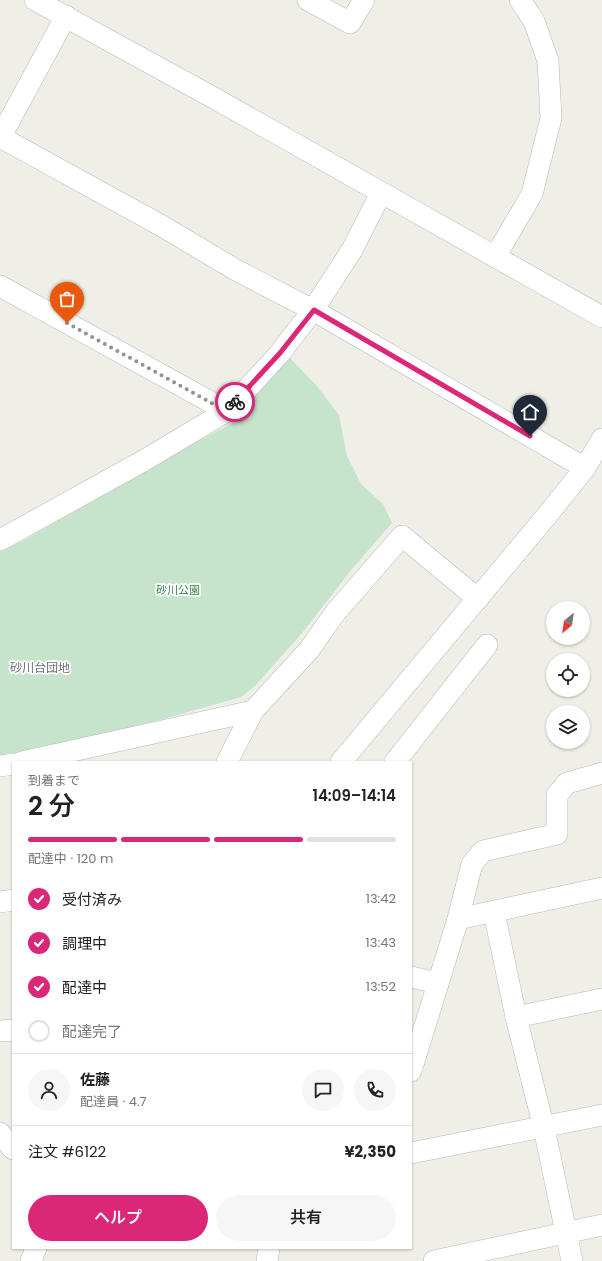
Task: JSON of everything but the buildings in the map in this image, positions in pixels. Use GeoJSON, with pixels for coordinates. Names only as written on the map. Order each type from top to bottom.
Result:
{"type":"FeatureCollection","features":[{"type":"Feature","properties":{"kind":"street"},"geometry":{"type":"LineString","coordinates":[[34,0],[66,16],[602,317]]}},
{"type":"Feature","properties":{"kind":"street"},"geometry":{"type":"LineString","coordinates":[[308,0],[350,23],[364,0]]}},
{"type":"Feature","properties":{"kind":"street"},"geometry":{"type":"LineString","coordinates":[[495,257],[532,194],[550,118],[548,61],[534,21],[520,0]]}},
{"type":"Feature","properties":{"kind":"street"},"geometry":{"type":"LineString","coordinates":[[66,16],[0,138],[162,226],[236,270],[314,310],[585,468]]}},
{"type":"Feature","properties":{"kind":"street"},"geometry":{"type":"LineString","coordinates":[[0,540],[143,461],[226,411],[280,353],[314,310],[352,250],[381,193]]}},
{"type":"Feature","properties":{"kind":"street"},"geometry":{"type":"LineString","coordinates":[[0,286],[226,411]]}},
{"type":"Feature","properties":{"kind":"street"},"geometry":{"type":"LineString","coordinates":[[342,761],[478,599],[585,468],[602,439]]}},
{"type":"Feature","properties":{"kind":"street"},"geometry":{"type":"LineString","coordinates":[[228,761],[253,711],[309,650],[335,613],[402,536],[478,599]]}},
{"type":"Feature","properties":{"kind":"street"},"geometry":{"type":"LineString","coordinates":[[396,761],[487,645]]}},
{"type":"Feature","properties":{"kind":"street"},"geometry":{"type":"LineString","coordinates":[[27,761],[253,711]]}},
{"type":"Feature","properties":{"kind":"street"},"geometry":{"type":"LineString","coordinates":[[0,766],[12,764]]}},
{"type":"Feature","properties":{"kind":"street"},"geometry":{"type":"LineString","coordinates":[[412,1068],[458,919],[472,864],[483,851],[557,834],[557,795],[567,783],[602,773]]}},
{"type":"Feature","properties":{"kind":"street"},"geometry":{"type":"LineString","coordinates":[[458,919],[602,888]]}},
{"type":"Feature","properties":{"kind":"street"},"geometry":{"type":"LineString","coordinates":[[0,902],[12,900]]}},
{"type":"Feature","properties":{"kind":"street"},"geometry":{"type":"LineString","coordinates":[[494,912],[516,1017],[544,1128],[572,1261]]}},
{"type":"Feature","properties":{"kind":"street"},"geometry":{"type":"LineString","coordinates":[[412,978],[438,983]]}},
{"type":"Feature","properties":{"kind":"street"},"geometry":{"type":"LineString","coordinates":[[516,1017],[602,998]]}},
{"type":"Feature","properties":{"kind":"street"},"geometry":{"type":"LineString","coordinates":[[0,1031],[12,1030]]}},
{"type":"Feature","properties":{"kind":"street"},"geometry":{"type":"LineString","coordinates":[[412,1153],[544,1128],[602,1115]]}},
{"type":"Feature","properties":{"kind":"street"},"geometry":{"type":"LineString","coordinates":[[0,1133],[12,1148]]}},
{"type":"Feature","properties":{"kind":"street"},"geometry":{"type":"LineString","coordinates":[[434,1261],[602,1226]]}},
{"type":"Feature","properties":{"kind":"street"},"geometry":{"type":"LineString","coordinates":[[31,1261],[36,1249]]}},
{"type":"Feature","properties":{"kind":"street"},"geometry":{"type":"LineString","coordinates":[[267,1261],[269,1249]]}},
{"type":"Feature","properties":{"kind":"green space","name":"砂川公園"},"geometry":{"type":"Polygon","coordinates":[[[289,357],[316,385],[339,415],[347,456],[361,484],[383,504],[392,523],[352,569],[302,633],[255,686],[241,697],[160,720],[0,758],[0,551],[23,541],[165,458],[231,424],[289,357]]]}},
{"type":"Feature","properties":{"kind":"way so far"},"geometry":{"type":"LineString","coordinates":[[67,323],[226,411],[235,402]]}},
{"type":"Feature","properties":{"kind":"district","name":"砂川台団地"},"geometry":{"type":"Point","coordinates":[40,668]}},
{"type":"Feature","properties":{"kind":"route"},"geometry":{"type":"LineString","coordinates":[[235,402],[280,353],[314,310],[356,337],[530,436]]}}]}
